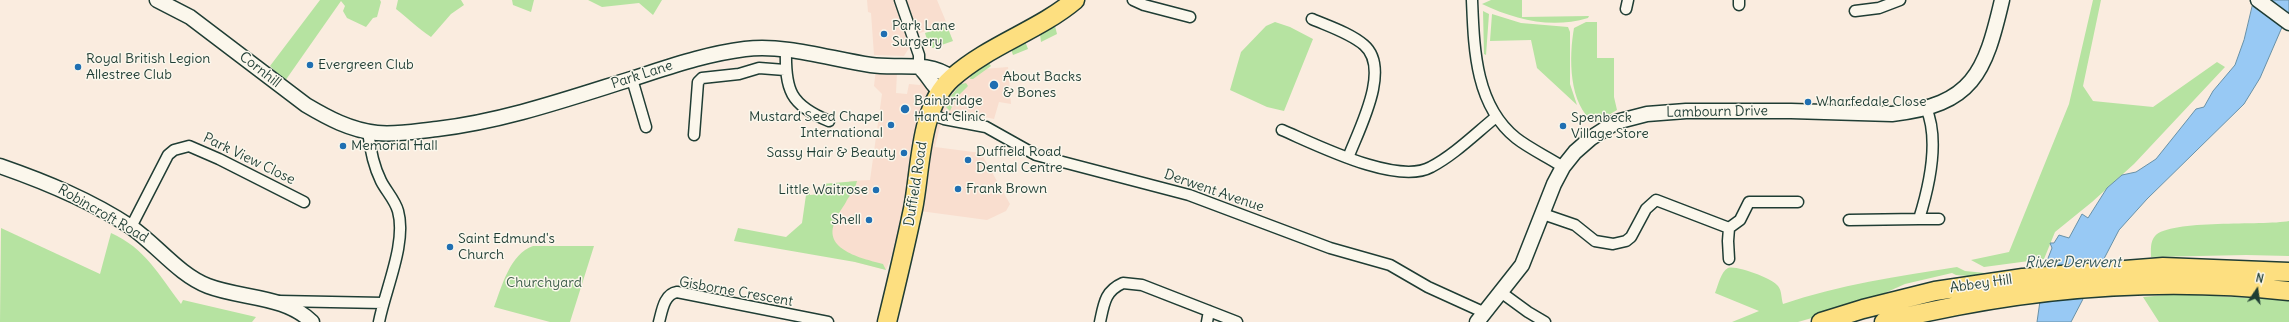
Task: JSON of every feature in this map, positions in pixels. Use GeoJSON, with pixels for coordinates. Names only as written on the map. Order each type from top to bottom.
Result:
{"type":"FeatureCollection","features":[{"type":"Feature","properties":{"kind":"highway","name":"Duffield Road"},"geometry":{"type":"LineString","coordinates":[[887,322],[914,207],[922,146],[930,114],[941,92],[952,78],[982,56],[1046,20],[1075,0]]}},
{"type":"Feature","properties":{"kind":"highway","name":"Abbey Hill"},"geometry":{"type":"LineString","coordinates":[[1821,322],[1863,309],[1935,291],[2142,277],[2215,268],[2287,271]]}},
{"type":"Feature","properties":{"kind":"highway","name":"Abbey Hill"},"geometry":{"type":"LineString","coordinates":[[2142,277],[2289,291]]}},
{"type":"Feature","properties":{"kind":"highway","name":"Abbey Hill"},"geometry":{"type":"LineString","coordinates":[[1884,322],[2024,286]]}},
{"type":"Feature","properties":{"kind":"street","name":"Cornhill"},"geometry":{"type":"LineString","coordinates":[[157,0],[196,21],[306,105],[339,123],[368,131]]}},
{"type":"Feature","properties":{"kind":"street"},"geometry":{"type":"LineString","coordinates":[[900,0],[919,56],[918,67],[925,72],[933,86],[941,92]]}},
{"type":"Feature","properties":{"kind":"street"},"geometry":{"type":"LineString","coordinates":[[1133,0],[1144,5],[1190,17]]}},
{"type":"Feature","properties":{"kind":"street"},"geometry":{"type":"LineString","coordinates":[[1472,0],[1474,49],[1483,90],[1496,117],[1516,138],[1563,167]]}},
{"type":"Feature","properties":{"kind":"street"},"geometry":{"type":"LineString","coordinates":[[1855,11],[1879,8],[1900,0]]}},
{"type":"Feature","properties":{"kind":"street","name":"Lambourn Drive"},"geometry":{"type":"LineString","coordinates":[[1480,317],[1502,293],[1522,265],[1554,184],[1563,167],[1575,152],[1603,129],[1630,116],[1647,114],[1720,111],[1892,114],[1926,108],[1945,100],[1965,87],[1977,74],[1986,59],[2002,0]]}},
{"type":"Feature","properties":{"kind":"street"},"geometry":{"type":"LineString","coordinates":[[2258,0],[2289,23]]}},
{"type":"Feature","properties":{"kind":"street"},"geometry":{"type":"LineString","coordinates":[[1312,19],[1365,45],[1374,62],[1376,70],[1374,89],[1348,158]]}},
{"type":"Feature","properties":{"kind":"street","name":"Park Lane"},"geometry":{"type":"LineString","coordinates":[[368,131],[398,133],[478,123],[508,117],[686,61],[718,53],[747,49],[786,50],[884,67],[918,67],[937,69],[952,78]]}},
{"type":"Feature","properties":{"kind":"street"},"geometry":{"type":"LineString","coordinates":[[786,50],[785,70],[787,87],[798,104],[817,116],[829,121]]}},
{"type":"Feature","properties":{"kind":"street"},"geometry":{"type":"LineString","coordinates":[[694,136],[698,82],[702,78],[739,74],[759,68],[785,70]]}},
{"type":"Feature","properties":{"kind":"street"},"geometry":{"type":"LineString","coordinates":[[632,79],[646,127]]}},
{"type":"Feature","properties":{"kind":"street"},"geometry":{"type":"LineString","coordinates":[[1918,219],[1926,189],[1932,142],[1931,118],[1926,108]]}},
{"type":"Feature","properties":{"kind":"street","name":"Derwent Avenue"},"geometry":{"type":"LineString","coordinates":[[930,114],[944,119],[986,127],[1036,155],[1189,195],[1330,248],[1390,265],[1480,317]]}},
{"type":"Feature","properties":{"kind":"street"},"geometry":{"type":"LineString","coordinates":[[1282,130],[1348,158],[1380,168],[1402,172],[1429,168],[1496,117]]}},
{"type":"Feature","properties":{"kind":"street"},"geometry":{"type":"LineString","coordinates":[[368,131],[375,166],[381,182],[397,207],[399,220],[399,244],[379,322]]}},
{"type":"Feature","properties":{"kind":"street","name":"Park View Close"},"geometry":{"type":"LineString","coordinates":[[131,227],[168,155],[174,150],[189,146],[219,159],[304,202]]}},
{"type":"Feature","properties":{"kind":"street","name":"Robincroft Road"},"geometry":{"type":"LineString","coordinates":[[0,166],[51,184],[86,201],[131,227],[156,245],[186,274],[224,292],[270,300],[383,303]]}},
{"type":"Feature","properties":{"kind":"street"},"geometry":{"type":"LineString","coordinates":[[1543,214],[1575,225],[1595,241],[1604,244],[1626,241],[1636,230],[1646,209],[1656,200],[1729,228]]}},
{"type":"Feature","properties":{"kind":"street"},"geometry":{"type":"LineString","coordinates":[[1729,259],[1729,228],[1740,220],[1749,202],[1798,202]]}},
{"type":"Feature","properties":{"kind":"street"},"geometry":{"type":"LineString","coordinates":[[1849,220],[1939,219]]}},
{"type":"Feature","properties":{"kind":"street"},"geometry":{"type":"LineString","coordinates":[[1100,322],[1104,301],[1108,293],[1123,283],[1142,285],[1237,322]]}},
{"type":"Feature","properties":{"kind":"street","name":"Gisborne Crescent"},"geometry":{"type":"LineString","coordinates":[[659,322],[668,297],[672,293],[677,292],[828,322]]}},
{"type":"Feature","properties":{"kind":"street"},"geometry":{"type":"LineString","coordinates":[[1502,293],[1528,312],[1545,322]]}},
{"type":"Feature","properties":{"kind":"street"},"geometry":{"type":"LineString","coordinates":[[270,300],[297,311],[312,322]]}},
{"type":"Feature","properties":{"kind":"street"},"geometry":{"type":"LineString","coordinates":[[1207,322],[1209,311]]}},
{"type":"Feature","properties":{"kind":"shaded area"},"geometry":{"type":"Polygon","coordinates":[[[867,0],[937,0],[947,24],[908,37],[909,48],[904,56],[874,55],[871,13],[868,12],[867,0]]]}},
{"type":"Feature","properties":{"kind":"shaded area"},"geometry":{"type":"Polygon","coordinates":[[[1008,67],[1011,104],[999,102],[994,119],[962,112],[940,126],[935,147],[981,153],[1010,204],[1006,211],[987,220],[905,209],[901,232],[886,270],[855,262],[840,254],[829,231],[847,194],[849,181],[870,180],[882,94],[874,86],[876,69],[897,72],[896,93],[907,94],[909,84],[920,85],[922,74],[1008,67]]]}},
{"type":"Feature","properties":{"kind":"green space"},"geometry":{"type":"Polygon","coordinates":[[[320,0],[380,0],[381,2],[377,17],[373,18],[366,27],[347,18],[343,11],[345,6],[341,1],[285,81],[270,66],[320,0]]]}},
{"type":"Feature","properties":{"kind":"green space"},"geometry":{"type":"Polygon","coordinates":[[[398,0],[461,0],[464,5],[451,14],[431,37],[396,9],[398,0]]]}},
{"type":"Feature","properties":{"kind":"green space"},"geometry":{"type":"Polygon","coordinates":[[[512,0],[534,0],[531,12],[513,5],[512,0]]]}},
{"type":"Feature","properties":{"kind":"green space"},"geometry":{"type":"Polygon","coordinates":[[[588,0],[662,0],[653,15],[639,3],[602,7],[588,0]]]}},
{"type":"Feature","properties":{"kind":"green space"},"geometry":{"type":"Polygon","coordinates":[[[1491,0],[1522,0],[1522,17],[1589,16],[1588,18],[1561,23],[1534,21],[1495,10],[1482,4],[1491,0]]]}},
{"type":"Feature","properties":{"kind":"green space"},"geometry":{"type":"Polygon","coordinates":[[[2093,0],[2101,0],[2083,86],[2093,101],[2153,107],[2217,62],[2225,67],[2134,164],[2092,202],[2055,232],[2044,259],[1984,267],[1971,260],[2009,252],[2069,104],[2093,0]]]}},
{"type":"Feature","properties":{"kind":"green space"},"geometry":{"type":"Polygon","coordinates":[[[1483,11],[1489,14],[1486,55],[1484,54],[1483,11]]]}},
{"type":"Feature","properties":{"kind":"green space"},"geometry":{"type":"Polygon","coordinates":[[[1492,14],[1521,23],[1568,27],[1570,32],[1570,84],[1577,105],[1537,68],[1531,40],[1490,41],[1492,14]]]}},
{"type":"Feature","properties":{"kind":"green space"},"geometry":{"type":"Polygon","coordinates":[[[1275,22],[1290,27],[1313,39],[1284,111],[1267,107],[1230,90],[1241,52],[1266,26],[1275,22]]]}},
{"type":"Feature","properties":{"kind":"green space"},"geometry":{"type":"Polygon","coordinates":[[[1586,22],[1597,22],[1597,58],[1614,58],[1614,97],[1617,110],[1595,123],[1586,115],[1580,104],[1572,79],[1571,52],[1574,28],[1586,22]]]}},
{"type":"Feature","properties":{"kind":"green space"},"geometry":{"type":"Polygon","coordinates":[[[947,26],[953,41],[933,48],[929,46],[925,33],[947,26]]]}},
{"type":"Feature","properties":{"kind":"green space"},"geometry":{"type":"Polygon","coordinates":[[[1055,26],[1057,34],[1041,42],[1040,34],[1055,26]]]}},
{"type":"Feature","properties":{"kind":"green space"},"geometry":{"type":"Polygon","coordinates":[[[1025,41],[1028,49],[1013,55],[1011,49],[1025,41]]]}},
{"type":"Feature","properties":{"kind":"green space"},"geometry":{"type":"Polygon","coordinates":[[[989,63],[991,66],[973,79],[970,79],[971,74],[989,63]]]}},
{"type":"Feature","properties":{"kind":"green space"},"geometry":{"type":"Polygon","coordinates":[[[966,83],[968,86],[956,98],[950,111],[946,107],[950,97],[961,84],[966,83]]]}},
{"type":"Feature","properties":{"kind":"green space"},"geometry":{"type":"Polygon","coordinates":[[[857,181],[853,191],[835,221],[832,233],[835,241],[840,247],[857,256],[883,264],[886,270],[855,262],[734,241],[738,228],[786,237],[802,223],[807,188],[810,187],[810,195],[821,194],[822,184],[857,181]]]}},
{"type":"Feature","properties":{"kind":"green space"},"geometry":{"type":"Polygon","coordinates":[[[2289,221],[2289,256],[2246,255],[2151,257],[2153,238],[2164,231],[2179,227],[2289,221]]]}},
{"type":"Feature","properties":{"kind":"green space"},"geometry":{"type":"Polygon","coordinates":[[[1,228],[100,274],[111,233],[123,239],[142,254],[181,304],[183,300],[256,317],[252,322],[0,322],[1,228]]]}},
{"type":"Feature","properties":{"kind":"green space","name":"Churchyard"},"geometry":{"type":"Polygon","coordinates":[[[533,246],[594,246],[570,322],[550,322],[494,307],[513,263],[525,250],[533,246]]]}},
{"type":"Feature","properties":{"kind":"green space"},"geometry":{"type":"Polygon","coordinates":[[[1957,267],[1965,271],[1985,273],[1982,277],[1956,275],[1952,273],[1905,284],[1860,304],[1798,322],[1732,322],[1759,311],[1715,293],[1723,272],[1728,268],[1739,269],[1762,276],[1775,283],[1780,290],[1783,304],[1847,286],[1957,267]]]}},
{"type":"Feature","properties":{"kind":"green space"},"geometry":{"type":"Polygon","coordinates":[[[2178,294],[2289,300],[2289,322],[2159,322],[2143,297],[2178,294]]]}},
{"type":"Feature","properties":{"kind":"water","name":"River Derwent"},"geometry":{"type":"Polygon","coordinates":[[[2254,0],[2289,0],[2289,11],[2260,78],[2244,104],[2147,199],[2119,230],[2071,322],[2037,322],[2045,266],[2052,248],[2050,243],[2054,243],[2059,235],[2069,238],[2082,214],[2088,218],[2107,188],[2122,175],[2136,172],[2156,159],[2196,109],[2204,107],[2213,91],[2235,65],[2244,40],[2254,0]]]}},
{"type":"Feature","properties":{"kind":"place","name":"Park Lane Surgery"},"geometry":{"type":"Point","coordinates":[884,34]}},
{"type":"Feature","properties":{"kind":"place","name":"Evergreen Club"},"geometry":{"type":"Point","coordinates":[310,65]}},
{"type":"Feature","properties":{"kind":"place","name":"Royal British Legion Allestree Club"},"geometry":{"type":"Point","coordinates":[78,67]}},
{"type":"Feature","properties":{"kind":"place","name":"About Backs & Bones"},"geometry":{"type":"Point","coordinates":[994,85]}},
{"type":"Feature","properties":{"kind":"place","name":"Wharfedale Close"},"geometry":{"type":"Point","coordinates":[1808,102]}},
{"type":"Feature","properties":{"kind":"place","name":"Bainbridge Hand Clinic"},"geometry":{"type":"Point","coordinates":[905,109]}},
{"type":"Feature","properties":{"kind":"place","name":"Mustard Seed Chapel International"},"geometry":{"type":"Point","coordinates":[891,125]}},
{"type":"Feature","properties":{"kind":"place","name":"Spenbeck Village Store"},"geometry":{"type":"Point","coordinates":[1563,126]}},
{"type":"Feature","properties":{"kind":"place","name":"Memorial Hall"},"geometry":{"type":"Point","coordinates":[343,146]}},
{"type":"Feature","properties":{"kind":"place","name":"Sassy Hair & Beauty"},"geometry":{"type":"Point","coordinates":[904,153]}},
{"type":"Feature","properties":{"kind":"place","name":"Duffield Road Dental Centre"},"geometry":{"type":"Point","coordinates":[968,160]}},
{"type":"Feature","properties":{"kind":"place","name":"Frank Brown"},"geometry":{"type":"Point","coordinates":[958,189]}},
{"type":"Feature","properties":{"kind":"place","name":"Little Waitrose"},"geometry":{"type":"Point","coordinates":[876,190]}},
{"type":"Feature","properties":{"kind":"place","name":"Shell"},"geometry":{"type":"Point","coordinates":[869,220]}},
{"type":"Feature","properties":{"kind":"place","name":"Saint Edmund's Church"},"geometry":{"type":"Point","coordinates":[450,247]}}]}
